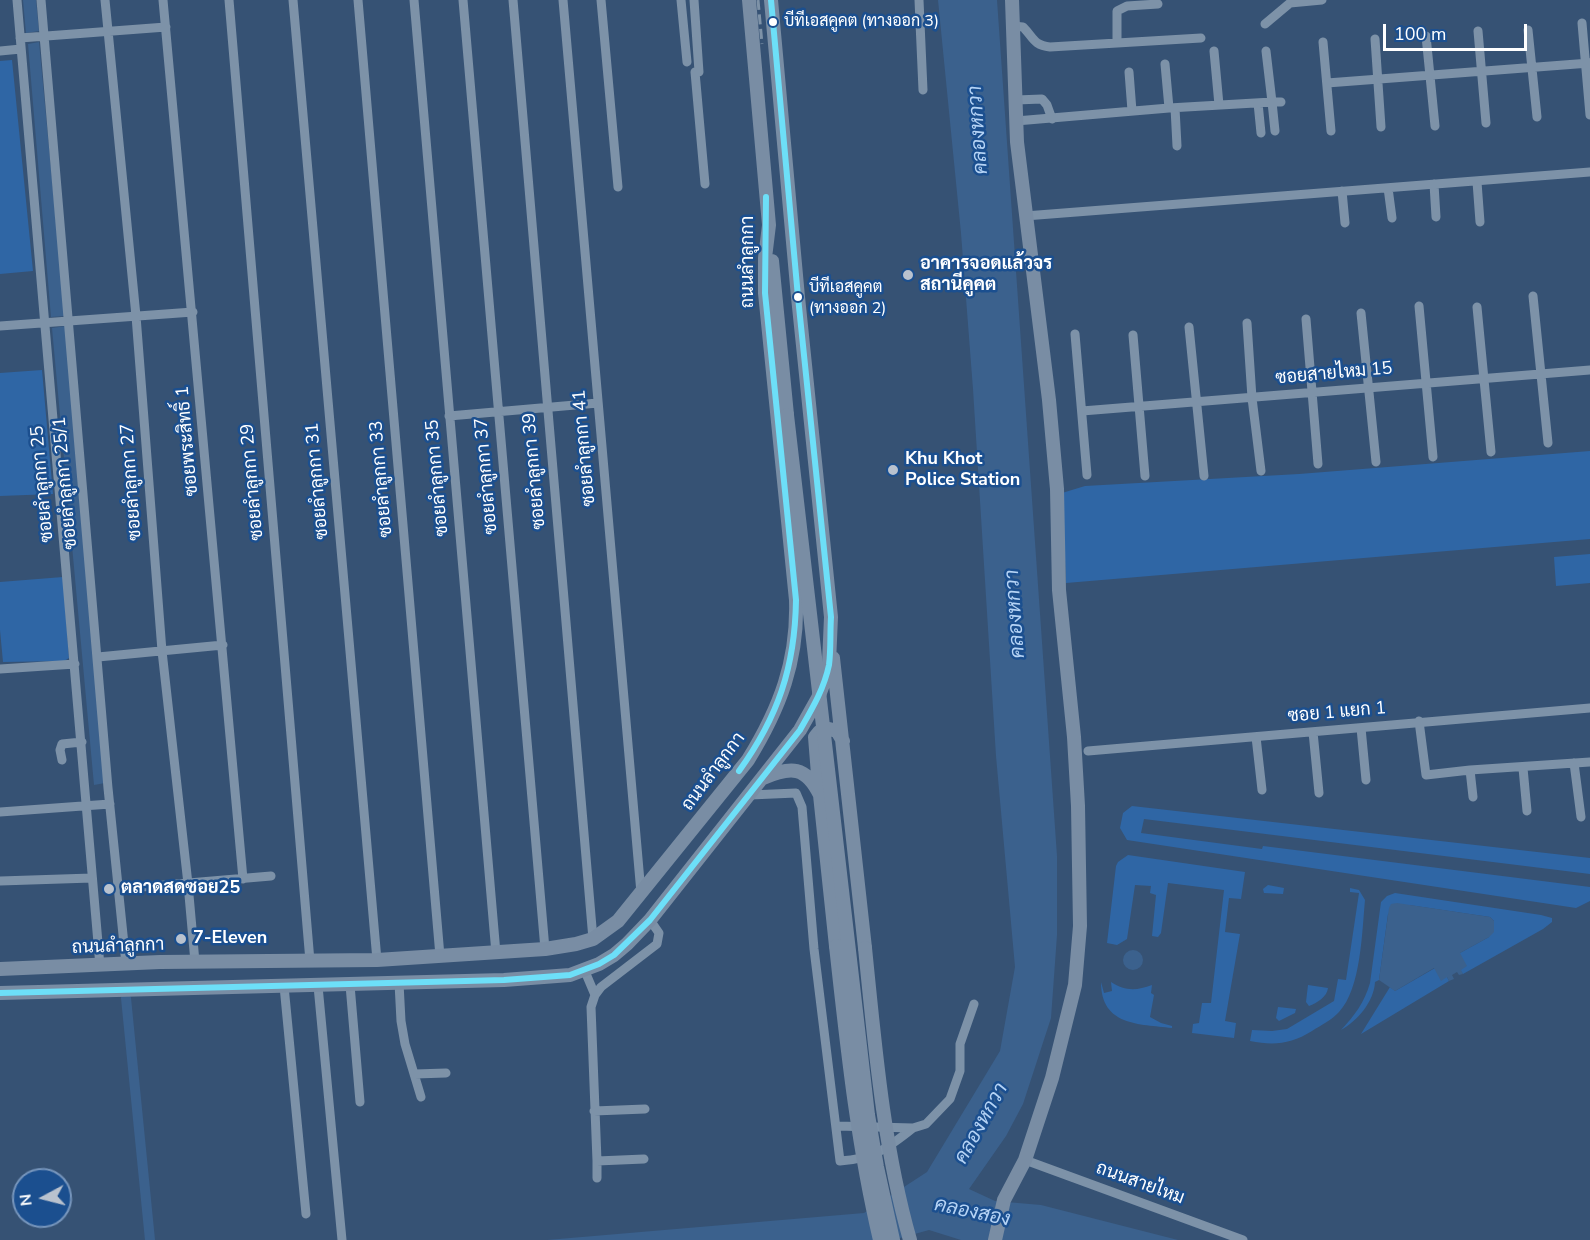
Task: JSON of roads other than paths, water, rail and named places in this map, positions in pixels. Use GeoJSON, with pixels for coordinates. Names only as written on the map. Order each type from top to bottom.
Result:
{"type":"FeatureCollection","features":[{"type":"Feature","properties":{"kind":"main road","name":"ถนนลำลูกกา"},"geometry":{"type":"LineString","coordinates":[[0,969],[195,962],[377,960],[496,953],[576,944],[593,939],[618,921],[748,760],[764,734],[776,707],[790,666],[796,624],[796,600],[765,293],[765,258],[769,225],[749,0]]}},
{"type":"Feature","properties":{"kind":"main road"},"geometry":{"type":"LineString","coordinates":[[0,993],[350,985],[570,975],[614,955],[650,920],[750,795],[800,730],[818,698],[829,663],[831,641],[831,617],[798,297],[771,0]]}},
{"type":"Feature","properties":{"kind":"main road"},"geometry":{"type":"LineString","coordinates":[[995,1240],[1004,1200],[1025,1160],[1052,1078],[1072,997],[1080,926],[1078,806],[1074,737],[1059,590],[1057,489],[1016,121],[1012,0]]}},
{"type":"Feature","properties":{"kind":"main road"},"geometry":{"type":"LineString","coordinates":[[769,225],[787,415],[864,1082],[877,1167],[893,1240]]}},
{"type":"Feature","properties":{"kind":"main road"},"geometry":{"type":"LineString","coordinates":[[831,641],[886,1131],[910,1240]]}},
{"type":"Feature","properties":{"kind":"main road"},"geometry":{"type":"LineString","coordinates":[[843,741],[837,731],[830,729],[819,732],[815,737],[857,1124],[864,1171],[880,1240]]}},
{"type":"Feature","properties":{"kind":"main road"},"geometry":{"type":"LineString","coordinates":[[763,778],[777,772],[795,771],[811,778],[820,795]]}},
{"type":"Feature","properties":{"kind":"street","name":"ซอยลำลูกกา 25"},"geometry":{"type":"LineString","coordinates":[[16,0],[48,324],[100,966]]}},
{"type":"Feature","properties":{"kind":"street","name":"ซอยลำลูกกา 25/1"},"geometry":{"type":"LineString","coordinates":[[41,0],[42,37],[126,964]]}},
{"type":"Feature","properties":{"kind":"street","name":"ซอยลำลูกกา 27"},"geometry":{"type":"LineString","coordinates":[[105,0],[136,316],[162,651],[195,962]]}},
{"type":"Feature","properties":{"kind":"street","name":"ซอยพระสิทธิ์ 1"},"geometry":{"type":"LineString","coordinates":[[163,0],[243,879]]}},
{"type":"Feature","properties":{"kind":"street","name":"ซอยลำลูกกา 29"},"geometry":{"type":"LineString","coordinates":[[229,0],[310,961]]}},
{"type":"Feature","properties":{"kind":"street","name":"ซอยลำลูกกา 31"},"geometry":{"type":"LineString","coordinates":[[292,0],[377,960]]}},
{"type":"Feature","properties":{"kind":"street","name":"ซอยลำลูกกา 33"},"geometry":{"type":"LineString","coordinates":[[358,0],[440,956]]}},
{"type":"Feature","properties":{"kind":"street","name":"ซอยลำลูกกา 35"},"geometry":{"type":"LineString","coordinates":[[414,0],[496,953]]}},
{"type":"Feature","properties":{"kind":"street","name":"ซอยลำลูกกา 37"},"geometry":{"type":"LineString","coordinates":[[463,0],[545,949]]}},
{"type":"Feature","properties":{"kind":"street","name":"ซอยลำลูกกา 39"},"geometry":{"type":"LineString","coordinates":[[513,0],[593,939]]}},
{"type":"Feature","properties":{"kind":"street","name":"ซอยลำลูกกา 41"},"geometry":{"type":"LineString","coordinates":[[563,0],[641,894]]}},
{"type":"Feature","properties":{"kind":"street"},"geometry":{"type":"LineString","coordinates":[[601,0],[618,187]]}},
{"type":"Feature","properties":{"kind":"street"},"geometry":{"type":"LineString","coordinates":[[681,0],[687,62]]}},
{"type":"Feature","properties":{"kind":"street"},"geometry":{"type":"LineString","coordinates":[[694,0],[699,72],[695,72],[705,184]]}},
{"type":"Feature","properties":{"kind":"street"},"geometry":{"type":"LineString","coordinates":[[920,0],[922,90]]}},
{"type":"Feature","properties":{"kind":"street"},"geometry":{"type":"LineString","coordinates":[[1265,24],[1290,3],[1322,0]]}},
{"type":"Feature","properties":{"kind":"street"},"geometry":{"type":"LineString","coordinates":[[1117,43],[1117,11],[1127,6],[1158,4]]}},
{"type":"Feature","properties":{"kind":"street"},"geometry":{"type":"LineString","coordinates":[[1582,23],[1588,63],[1590,114]]}},
{"type":"Feature","properties":{"kind":"street"},"geometry":{"type":"LineString","coordinates":[[1013,26],[1023,27],[1041,46],[1201,38]]}},
{"type":"Feature","properties":{"kind":"street"},"geometry":{"type":"LineString","coordinates":[[21,38],[166,27]]}},
{"type":"Feature","properties":{"kind":"street"},"geometry":{"type":"LineString","coordinates":[[1528,30],[1537,117]]}},
{"type":"Feature","properties":{"kind":"street"},"geometry":{"type":"LineString","coordinates":[[1478,31],[1486,123]]}},
{"type":"Feature","properties":{"kind":"street"},"geometry":{"type":"LineString","coordinates":[[1426,36],[1435,126]]}},
{"type":"Feature","properties":{"kind":"street"},"geometry":{"type":"LineString","coordinates":[[1375,39],[1381,127]]}},
{"type":"Feature","properties":{"kind":"street"},"geometry":{"type":"LineString","coordinates":[[1323,42],[1331,131]]}},
{"type":"Feature","properties":{"kind":"street"},"geometry":{"type":"LineString","coordinates":[[0,51],[21,49]]}},
{"type":"Feature","properties":{"kind":"street"},"geometry":{"type":"LineString","coordinates":[[1214,51],[1219,105]]}},
{"type":"Feature","properties":{"kind":"street"},"geometry":{"type":"LineString","coordinates":[[1266,51],[1276,102],[1275,131]]}},
{"type":"Feature","properties":{"kind":"street"},"geometry":{"type":"LineString","coordinates":[[1327,83],[1588,63]]}},
{"type":"Feature","properties":{"kind":"street"},"geometry":{"type":"LineString","coordinates":[[1165,64],[1177,146]]}},
{"type":"Feature","properties":{"kind":"street"},"geometry":{"type":"LineString","coordinates":[[1130,72],[1132,111]]}},
{"type":"Feature","properties":{"kind":"street"},"geometry":{"type":"LineString","coordinates":[[1016,100],[1042,99],[1052,119]]}},
{"type":"Feature","properties":{"kind":"street"},"geometry":{"type":"LineString","coordinates":[[1016,121],[1276,102]]}},
{"type":"Feature","properties":{"kind":"street"},"geometry":{"type":"LineString","coordinates":[[1258,103],[1262,133]]}},
{"type":"Feature","properties":{"kind":"street"},"geometry":{"type":"LineString","coordinates":[[1025,216],[1590,172]]}},
{"type":"Feature","properties":{"kind":"street"},"geometry":{"type":"LineString","coordinates":[[1477,182],[1480,222]]}},
{"type":"Feature","properties":{"kind":"street"},"geometry":{"type":"LineString","coordinates":[[1434,184],[1436,217]]}},
{"type":"Feature","properties":{"kind":"street"},"geometry":{"type":"LineString","coordinates":[[1388,188],[1392,218]]}},
{"type":"Feature","properties":{"kind":"street"},"geometry":{"type":"LineString","coordinates":[[1342,191],[1345,223]]}},
{"type":"Feature","properties":{"kind":"street"},"geometry":{"type":"LineString","coordinates":[[1533,296],[1548,443]]}},
{"type":"Feature","properties":{"kind":"street"},"geometry":{"type":"LineString","coordinates":[[1419,306],[1433,457]]}},
{"type":"Feature","properties":{"kind":"street"},"geometry":{"type":"LineString","coordinates":[[1477,307],[1491,452]]}},
{"type":"Feature","properties":{"kind":"street"},"geometry":{"type":"LineString","coordinates":[[0,326],[193,312]]}},
{"type":"Feature","properties":{"kind":"street"},"geometry":{"type":"LineString","coordinates":[[1361,313],[1376,462]]}},
{"type":"Feature","properties":{"kind":"street"},"geometry":{"type":"LineString","coordinates":[[1306,319],[1318,464]]}},
{"type":"Feature","properties":{"kind":"street"},"geometry":{"type":"LineString","coordinates":[[1247,323],[1252,398],[1261,471]]}},
{"type":"Feature","properties":{"kind":"street"},"geometry":{"type":"LineString","coordinates":[[1189,327],[1204,476]]}},
{"type":"Feature","properties":{"kind":"street"},"geometry":{"type":"LineString","coordinates":[[1075,334],[1087,475]]}},
{"type":"Feature","properties":{"kind":"street"},"geometry":{"type":"LineString","coordinates":[[1133,335],[1145,476]]}},
{"type":"Feature","properties":{"kind":"street","name":"ซอยสายไหม 15"},"geometry":{"type":"LineString","coordinates":[[1082,411],[1590,370]]}},
{"type":"Feature","properties":{"kind":"street"},"geometry":{"type":"LineString","coordinates":[[449,416],[598,404]]}},
{"type":"Feature","properties":{"kind":"street"},"geometry":{"type":"LineString","coordinates":[[98,657],[223,645]]}},
{"type":"Feature","properties":{"kind":"street"},"geometry":{"type":"LineString","coordinates":[[0,669],[75,664]]}},
{"type":"Feature","properties":{"kind":"street","name":"ซอย 1 แยก 1"},"geometry":{"type":"LineString","coordinates":[[1088,751],[1590,708]]}},
{"type":"Feature","properties":{"kind":"street"},"geometry":{"type":"LineString","coordinates":[[1419,722],[1426,775],[1590,762]]}},
{"type":"Feature","properties":{"kind":"street"},"geometry":{"type":"LineString","coordinates":[[1361,728],[1366,780]]}},
{"type":"Feature","properties":{"kind":"street"},"geometry":{"type":"LineString","coordinates":[[1313,732],[1319,793]]}},
{"type":"Feature","properties":{"kind":"street"},"geometry":{"type":"LineString","coordinates":[[1256,737],[1262,790]]}},
{"type":"Feature","properties":{"kind":"street"},"geometry":{"type":"LineString","coordinates":[[62,760],[60,750],[62,744],[82,742]]}},
{"type":"Feature","properties":{"kind":"street"},"geometry":{"type":"LineString","coordinates":[[1574,763],[1581,817]]}},
{"type":"Feature","properties":{"kind":"street"},"geometry":{"type":"LineString","coordinates":[[1523,768],[1527,811]]}},
{"type":"Feature","properties":{"kind":"street"},"geometry":{"type":"LineString","coordinates":[[1470,770],[1473,797]]}},
{"type":"Feature","properties":{"kind":"street"},"geometry":{"type":"LineString","coordinates":[[750,795],[796,793],[802,807],[814,949],[840,1161],[872,1156],[896,1142],[913,1128]]}},
{"type":"Feature","properties":{"kind":"street"},"geometry":{"type":"LineString","coordinates":[[0,812],[110,804]]}},
{"type":"Feature","properties":{"kind":"street"},"geometry":{"type":"LineString","coordinates":[[118,889],[271,876]]}},
{"type":"Feature","properties":{"kind":"street"},"geometry":{"type":"LineString","coordinates":[[0,881],[92,878]]}},
{"type":"Feature","properties":{"kind":"street"},"geometry":{"type":"LineString","coordinates":[[597,1178],[591,1007],[601,987],[657,944],[659,933],[650,920]]}},
{"type":"Feature","properties":{"kind":"street"},"geometry":{"type":"LineString","coordinates":[[584,969],[595,995]]}},
{"type":"Feature","properties":{"kind":"street"},"geometry":{"type":"LineString","coordinates":[[399,983],[405,1044],[421,1097]]}},
{"type":"Feature","properties":{"kind":"street"},"geometry":{"type":"LineString","coordinates":[[350,985],[360,1102]]}},
{"type":"Feature","properties":{"kind":"street"},"geometry":{"type":"LineString","coordinates":[[284,986],[306,1214]]}},
{"type":"Feature","properties":{"kind":"street"},"geometry":{"type":"LineString","coordinates":[[318,986],[342,1240]]}},
{"type":"Feature","properties":{"kind":"street"},"geometry":{"type":"LineString","coordinates":[[837,1126],[913,1128],[927,1124],[950,1099],[960,1071],[960,1044],[974,1004]]}},
{"type":"Feature","properties":{"kind":"street"},"geometry":{"type":"LineString","coordinates":[[415,1074],[446,1073]]}},
{"type":"Feature","properties":{"kind":"street"},"geometry":{"type":"LineString","coordinates":[[594,1111],[645,1109]]}},
{"type":"Feature","properties":{"kind":"street"},"geometry":{"type":"LineString","coordinates":[[597,1161],[644,1159]]}},
{"type":"Feature","properties":{"kind":"street","name":"ถนนสายไหม"},"geometry":{"type":"LineString","coordinates":[[1025,1160],[1243,1240]]}},
{"type":"Feature","properties":{"kind":"water"},"geometry":{"type":"Polygon","coordinates":[[[23,0],[36,0],[39,31],[26,33],[23,0]]]}},
{"type":"Feature","properties":{"kind":"water"},"geometry":{"type":"Polygon","coordinates":[[[938,0],[997,0],[1057,856],[1057,935],[1051,1018],[1023,1104],[1006,1136],[969,1189],[995,1201],[1041,1205],[1178,1240],[961,1240],[929,1230],[893,1240],[547,1240],[864,1213],[927,1172],[1000,1051],[1015,967],[996,756],[961,233],[938,0]]]}},
{"type":"Feature","properties":{"kind":"water"},"geometry":{"type":"Polygon","coordinates":[[[39,42],[65,316],[51,317],[28,44],[39,42]]]}},
{"type":"Feature","properties":{"kind":"water"},"geometry":{"type":"Polygon","coordinates":[[[66,326],[105,783],[94,785],[52,328],[66,326]]]}},
{"type":"Feature","properties":{"kind":"water"},"geometry":{"type":"Polygon","coordinates":[[[1391,904],[1490,917],[1494,921],[1494,932],[1460,953],[1467,966],[1461,970],[1463,974],[1459,975],[1457,972],[1452,975],[1454,979],[1449,981],[1447,977],[1441,981],[1434,968],[1395,991],[1379,980],[1389,908],[1391,904]]]}},
{"type":"Feature","properties":{"kind":"water"},"geometry":{"type":"Polygon","coordinates":[[[1133,950],[1140,953],[1143,960],[1140,967],[1133,970],[1126,967],[1123,960],[1126,953],[1133,950]]]}},
{"type":"Feature","properties":{"kind":"waterway"},"geometry":{"type":"LineString","coordinates":[[126,998],[150,1240]]}},
{"type":"Feature","properties":{"kind":"railway"},"geometry":{"type":"LineString","coordinates":[[758,0],[762,44]]}},
{"type":"Feature","properties":{"kind":"place","name":"บีทีเอสคูคต (ทางออก 3)"},"geometry":{"type":"Point","coordinates":[773,22]}},
{"type":"Feature","properties":{"kind":"place","name":"อาคารจอดแล้วจร สถานีคูคต"},"geometry":{"type":"Point","coordinates":[908,275]}},
{"type":"Feature","properties":{"kind":"place","name":"บีทีเอสคูคต (ทางออก 2)"},"geometry":{"type":"Point","coordinates":[798,297]}},
{"type":"Feature","properties":{"kind":"place","name":"Khu Khot Police Station"},"geometry":{"type":"Point","coordinates":[893,470]}},
{"type":"Feature","properties":{"kind":"place","name":"ตลาดสดซอย25"},"geometry":{"type":"Point","coordinates":[109,889]}},
{"type":"Feature","properties":{"kind":"place","name":"7-Eleven"},"geometry":{"type":"Point","coordinates":[181,939]}},
{"type":"Feature","properties":{"kind":"water label","name":"คลองหกวา"},"geometry":{"type":"Point","coordinates":[979,130]}},
{"type":"Feature","properties":{"kind":"water label","name":"คลองหกวา"},"geometry":{"type":"Point","coordinates":[1016,614]}},
{"type":"Feature","properties":{"kind":"water label","name":"คลองหกวา"},"geometry":{"type":"Point","coordinates":[982,1124]}},
{"type":"Feature","properties":{"kind":"water label","name":"คลองสอง"},"geometry":{"type":"Point","coordinates":[972,1213]}}]}
